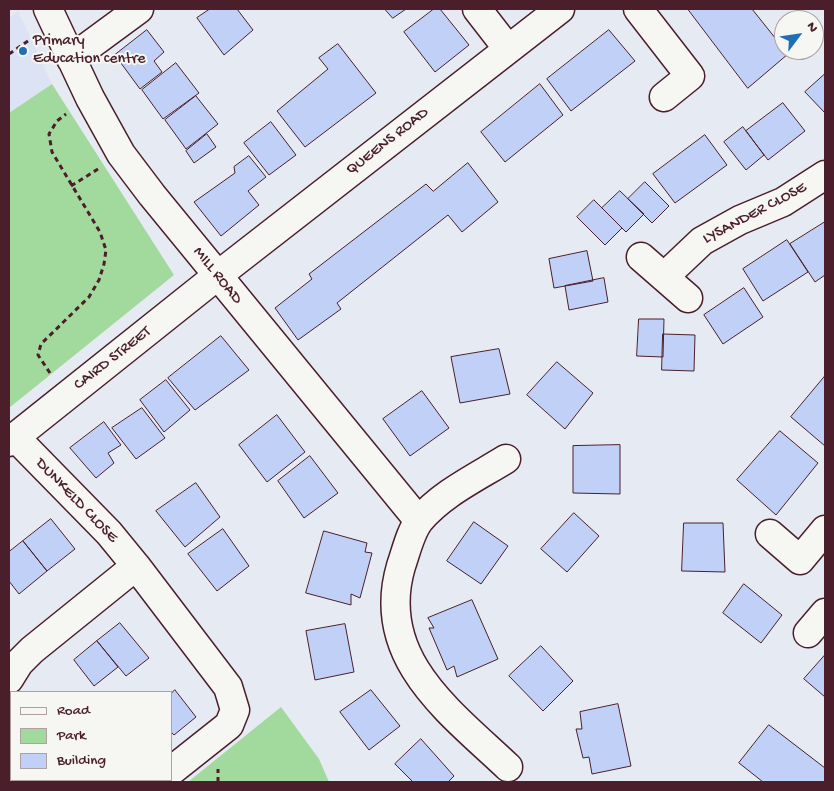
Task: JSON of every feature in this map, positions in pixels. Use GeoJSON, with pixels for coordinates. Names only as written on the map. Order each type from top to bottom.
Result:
{"type":"FeatureCollection","features":[{"type":"Feature","properties":{"kind":"street","name":"MILL ROAD"},"geometry":{"type":"LineString","coordinates":[[48,9],[90,98],[121,154],[217,276],[419,521]]}},
{"type":"Feature","properties":{"kind":"street"},"geometry":{"type":"LineString","coordinates":[[71,59],[139,9]]}},
{"type":"Feature","properties":{"kind":"street"},"geometry":{"type":"LineString","coordinates":[[477,9],[508,49]]}},
{"type":"Feature","properties":{"kind":"street","name":"QUEENS ROAD"},"geometry":{"type":"LineString","coordinates":[[217,276],[560,9]]}},
{"type":"Feature","properties":{"kind":"street"},"geometry":{"type":"LineString","coordinates":[[638,9],[690,76],[664,97]]}},
{"type":"Feature","properties":{"kind":"street","name":"LYSANDER CLOSE"},"geometry":{"type":"LineString","coordinates":[[664,277],[702,242],[740,220],[783,202],[825,175]]}},
{"type":"Feature","properties":{"kind":"street"},"geometry":{"type":"LineString","coordinates":[[641,257],[688,298]]}},
{"type":"Feature","properties":{"kind":"street","name":"CAIRD STREET"},"geometry":{"type":"LineString","coordinates":[[12,439],[217,276]]}},
{"type":"Feature","properties":{"kind":"street","name":"DUNKELD CLOSE"},"geometry":{"type":"LineString","coordinates":[[12,439],[109,533],[228,687],[235,710],[229,725],[172,770]]}},
{"type":"Feature","properties":{"kind":"street"},"geometry":{"type":"LineString","coordinates":[[506,460],[442,500],[419,521],[407,546],[399,573],[396,593],[396,614],[401,638],[421,680],[444,706],[508,767]]}},
{"type":"Feature","properties":{"kind":"street"},"geometry":{"type":"LineString","coordinates":[[770,534],[800,560],[825,530]]}},
{"type":"Feature","properties":{"kind":"street"},"geometry":{"type":"LineString","coordinates":[[25,691],[9,679],[19,663],[32,650],[136,566]]}},
{"type":"Feature","properties":{"kind":"path"},"geometry":{"type":"LineString","coordinates":[[66,396],[38,355],[41,344],[89,297],[99,280],[106,250],[100,232],[52,152],[49,134],[57,120],[90,98]]}},
{"type":"Feature","properties":{"kind":"shaded area","name":"Primary Education centre"},"geometry":{"type":"Polygon","coordinates":[[[18,11],[52,84],[9,113],[9,18],[18,11]]]}},
{"type":"Feature","properties":{"kind":"green space"},"geometry":{"type":"Polygon","coordinates":[[[52,84],[174,275],[9,408],[9,113],[52,84]]]}},
{"type":"Feature","properties":{"kind":"green space"},"geometry":{"type":"Polygon","coordinates":[[[281,707],[319,759],[329,782],[188,782],[281,707]]]}},
{"type":"Feature","properties":{"kind":"building"},"geometry":{"type":"Polygon","coordinates":[[[210,9],[237,9],[253,30],[224,55],[197,18],[210,9]]]}},
{"type":"Feature","properties":{"kind":"building"},"geometry":{"type":"Polygon","coordinates":[[[385,9],[406,9],[393,18],[385,9]]]}},
{"type":"Feature","properties":{"kind":"building"},"geometry":{"type":"Polygon","coordinates":[[[434,9],[440,9],[469,45],[435,72],[404,32],[434,9]]]}},
{"type":"Feature","properties":{"kind":"building"},"geometry":{"type":"Polygon","coordinates":[[[688,9],[752,9],[774,36],[774,60],[781,60],[748,88],[688,9]]]}},
{"type":"Feature","properties":{"kind":"building"},"geometry":{"type":"Polygon","coordinates":[[[147,30],[164,52],[154,61],[162,72],[140,89],[115,55],[147,30]]]}},
{"type":"Feature","properties":{"kind":"building"},"geometry":{"type":"Polygon","coordinates":[[[609,30],[635,61],[571,111],[547,79],[609,30]]]}},
{"type":"Feature","properties":{"kind":"building"},"geometry":{"type":"Polygon","coordinates":[[[338,44],[376,93],[305,147],[277,111],[328,69],[319,58],[338,44]]]}},
{"type":"Feature","properties":{"kind":"building"},"geometry":{"type":"Polygon","coordinates":[[[176,63],[199,93],[163,119],[142,90],[176,63]]]}},
{"type":"Feature","properties":{"kind":"building"},"geometry":{"type":"Polygon","coordinates":[[[825,74],[825,113],[805,92],[825,74]]]}},
{"type":"Feature","properties":{"kind":"building"},"geometry":{"type":"Polygon","coordinates":[[[540,84],[563,115],[505,162],[481,132],[540,84]]]}},
{"type":"Feature","properties":{"kind":"building"},"geometry":{"type":"Polygon","coordinates":[[[196,96],[218,124],[186,149],[165,120],[196,96]]]}},
{"type":"Feature","properties":{"kind":"building"},"geometry":{"type":"Polygon","coordinates":[[[783,103],[805,131],[768,160],[746,131],[783,103]]]}},
{"type":"Feature","properties":{"kind":"building"},"geometry":{"type":"Polygon","coordinates":[[[271,122],[296,155],[269,175],[244,143],[271,122]]]}},
{"type":"Feature","properties":{"kind":"building"},"geometry":{"type":"Polygon","coordinates":[[[743,127],[764,155],[746,170],[724,142],[743,127]]]}},
{"type":"Feature","properties":{"kind":"building"},"geometry":{"type":"Polygon","coordinates":[[[207,134],[216,147],[194,163],[186,151],[207,134]]]}},
{"type":"Feature","properties":{"kind":"building"},"geometry":{"type":"Polygon","coordinates":[[[705,135],[727,165],[675,203],[653,174],[705,135]]]}},
{"type":"Feature","properties":{"kind":"building"},"geometry":{"type":"Polygon","coordinates":[[[249,156],[266,177],[248,191],[259,205],[221,236],[194,202],[235,173],[234,167],[249,156]]]}},
{"type":"Feature","properties":{"kind":"building"},"geometry":{"type":"Polygon","coordinates":[[[468,163],[498,202],[462,232],[448,215],[337,303],[341,309],[298,340],[275,308],[312,279],[309,274],[426,184],[433,191],[468,163]]]}},
{"type":"Feature","properties":{"kind":"building"},"geometry":{"type":"Polygon","coordinates":[[[645,182],[669,206],[652,223],[628,199],[645,182]]]}},
{"type":"Feature","properties":{"kind":"building"},"geometry":{"type":"Polygon","coordinates":[[[620,191],[644,214],[626,232],[602,208],[620,191]]]}},
{"type":"Feature","properties":{"kind":"building"},"geometry":{"type":"Polygon","coordinates":[[[594,200],[622,228],[605,245],[577,217],[594,200]]]}},
{"type":"Feature","properties":{"kind":"building"},"geometry":{"type":"Polygon","coordinates":[[[825,222],[825,275],[815,282],[790,244],[825,222]]]}},
{"type":"Feature","properties":{"kind":"building"},"geometry":{"type":"Polygon","coordinates":[[[787,240],[808,272],[763,301],[743,269],[787,240]]]}},
{"type":"Feature","properties":{"kind":"building"},"geometry":{"type":"Polygon","coordinates":[[[587,251],[593,281],[554,288],[549,259],[587,251]]]}},
{"type":"Feature","properties":{"kind":"building"},"geometry":{"type":"Polygon","coordinates":[[[604,278],[608,302],[569,310],[565,286],[604,278]]]}},
{"type":"Feature","properties":{"kind":"building"},"geometry":{"type":"Polygon","coordinates":[[[744,288],[763,317],[723,344],[704,315],[744,288]]]}},
{"type":"Feature","properties":{"kind":"building"},"geometry":{"type":"Polygon","coordinates":[[[639,319],[664,319],[663,357],[637,356],[639,319]]]}},
{"type":"Feature","properties":{"kind":"building"},"geometry":{"type":"Polygon","coordinates":[[[663,334],[695,335],[694,371],[662,370],[663,334]]]}},
{"type":"Feature","properties":{"kind":"building"},"geometry":{"type":"Polygon","coordinates":[[[221,336],[249,370],[195,410],[168,378],[221,336]]]}},
{"type":"Feature","properties":{"kind":"building"},"geometry":{"type":"Polygon","coordinates":[[[499,349],[510,394],[460,403],[451,357],[499,349]]]}},
{"type":"Feature","properties":{"kind":"building"},"geometry":{"type":"Polygon","coordinates":[[[557,362],[593,393],[565,429],[527,395],[557,362]]]}},
{"type":"Feature","properties":{"kind":"building"},"geometry":{"type":"Polygon","coordinates":[[[825,376],[825,446],[791,417],[825,376]]]}},
{"type":"Feature","properties":{"kind":"building"},"geometry":{"type":"Polygon","coordinates":[[[166,380],[190,410],[164,432],[140,400],[166,380]]]}},
{"type":"Feature","properties":{"kind":"building"},"geometry":{"type":"Polygon","coordinates":[[[422,391],[449,428],[410,456],[383,419],[422,391]]]}},
{"type":"Feature","properties":{"kind":"building"},"geometry":{"type":"Polygon","coordinates":[[[142,408],[165,438],[136,459],[112,428],[142,408]]]}},
{"type":"Feature","properties":{"kind":"building"},"geometry":{"type":"Polygon","coordinates":[[[277,415],[305,452],[267,482],[239,445],[277,415]]]}},
{"type":"Feature","properties":{"kind":"building"},"geometry":{"type":"Polygon","coordinates":[[[104,422],[121,445],[108,453],[114,463],[96,478],[70,448],[104,422]]]}},
{"type":"Feature","properties":{"kind":"building"},"geometry":{"type":"Polygon","coordinates":[[[780,431],[818,463],[776,515],[737,480],[780,431]]]}},
{"type":"Feature","properties":{"kind":"building"},"geometry":{"type":"Polygon","coordinates":[[[620,445],[620,494],[573,493],[573,446],[620,445]]]}},
{"type":"Feature","properties":{"kind":"building"},"geometry":{"type":"Polygon","coordinates":[[[310,456],[338,493],[304,518],[278,481],[310,456]]]}},
{"type":"Feature","properties":{"kind":"building"},"geometry":{"type":"Polygon","coordinates":[[[196,483],[220,517],[185,547],[156,511],[196,483]]]}},
{"type":"Feature","properties":{"kind":"building"},"geometry":{"type":"Polygon","coordinates":[[[574,513],[599,536],[567,572],[541,549],[574,513]]]}},
{"type":"Feature","properties":{"kind":"building"},"geometry":{"type":"Polygon","coordinates":[[[51,519],[75,549],[47,571],[23,541],[51,519]]]}},
{"type":"Feature","properties":{"kind":"building"},"geometry":{"type":"Polygon","coordinates":[[[474,522],[508,546],[481,584],[447,561],[474,522]]]}},
{"type":"Feature","properties":{"kind":"building"},"geometry":{"type":"Polygon","coordinates":[[[684,523],[723,523],[725,572],[682,571],[684,523]]]}},
{"type":"Feature","properties":{"kind":"building"},"geometry":{"type":"Polygon","coordinates":[[[223,529],[249,566],[217,591],[188,554],[223,529]]]}},
{"type":"Feature","properties":{"kind":"building"},"geometry":{"type":"Polygon","coordinates":[[[324,531],[367,543],[365,552],[372,553],[360,598],[351,594],[351,605],[306,593],[324,531]]]}},
{"type":"Feature","properties":{"kind":"building"},"geometry":{"type":"Polygon","coordinates":[[[23,541],[47,571],[19,594],[9,581],[9,552],[23,541]]]}},
{"type":"Feature","properties":{"kind":"building"},"geometry":{"type":"Polygon","coordinates":[[[744,584],[782,615],[761,643],[723,613],[744,584]]]}},
{"type":"Feature","properties":{"kind":"building"},"geometry":{"type":"Polygon","coordinates":[[[472,600],[498,659],[457,677],[454,666],[447,670],[429,628],[434,628],[428,618],[472,600]]]}},
{"type":"Feature","properties":{"kind":"building"},"geometry":{"type":"Polygon","coordinates":[[[120,623],[149,658],[126,676],[97,641],[120,623]]]}},
{"type":"Feature","properties":{"kind":"building"},"geometry":{"type":"Polygon","coordinates":[[[345,624],[354,672],[315,680],[306,631],[345,624]]]}},
{"type":"Feature","properties":{"kind":"building"},"geometry":{"type":"Polygon","coordinates":[[[97,641],[118,667],[94,686],[74,660],[97,641]]]}},
{"type":"Feature","properties":{"kind":"building"},"geometry":{"type":"Polygon","coordinates":[[[541,646],[573,681],[543,711],[509,676],[541,646]]]}},
{"type":"Feature","properties":{"kind":"building"},"geometry":{"type":"Polygon","coordinates":[[[825,655],[825,697],[804,679],[825,655]]]}},
{"type":"Feature","properties":{"kind":"building"},"geometry":{"type":"Polygon","coordinates":[[[175,690],[196,717],[174,735],[172,733],[172,693],[175,690]]]}},
{"type":"Feature","properties":{"kind":"building"},"geometry":{"type":"Polygon","coordinates":[[[371,690],[400,726],[369,750],[340,712],[371,690]]]}},
{"type":"Feature","properties":{"kind":"building"},"geometry":{"type":"Polygon","coordinates":[[[618,704],[631,766],[592,774],[589,757],[583,758],[576,729],[582,729],[580,712],[618,704]]]}},
{"type":"Feature","properties":{"kind":"building"},"geometry":{"type":"Polygon","coordinates":[[[769,725],[825,768],[825,782],[763,782],[739,763],[769,725]]]}},
{"type":"Feature","properties":{"kind":"building"},"geometry":{"type":"Polygon","coordinates":[[[421,739],[454,776],[448,782],[413,782],[395,764],[421,739]]]}},
{"type":"Feature","properties":{"kind":"building"},"geometry":{"type":"Polygon","coordinates":[[[43,781],[68,781],[67,782],[43,781]]]}},
{"type":"Feature","properties":{"kind":"place","name":"Primary Education centre"},"geometry":{"type":"Point","coordinates":[23,51]}}]}
